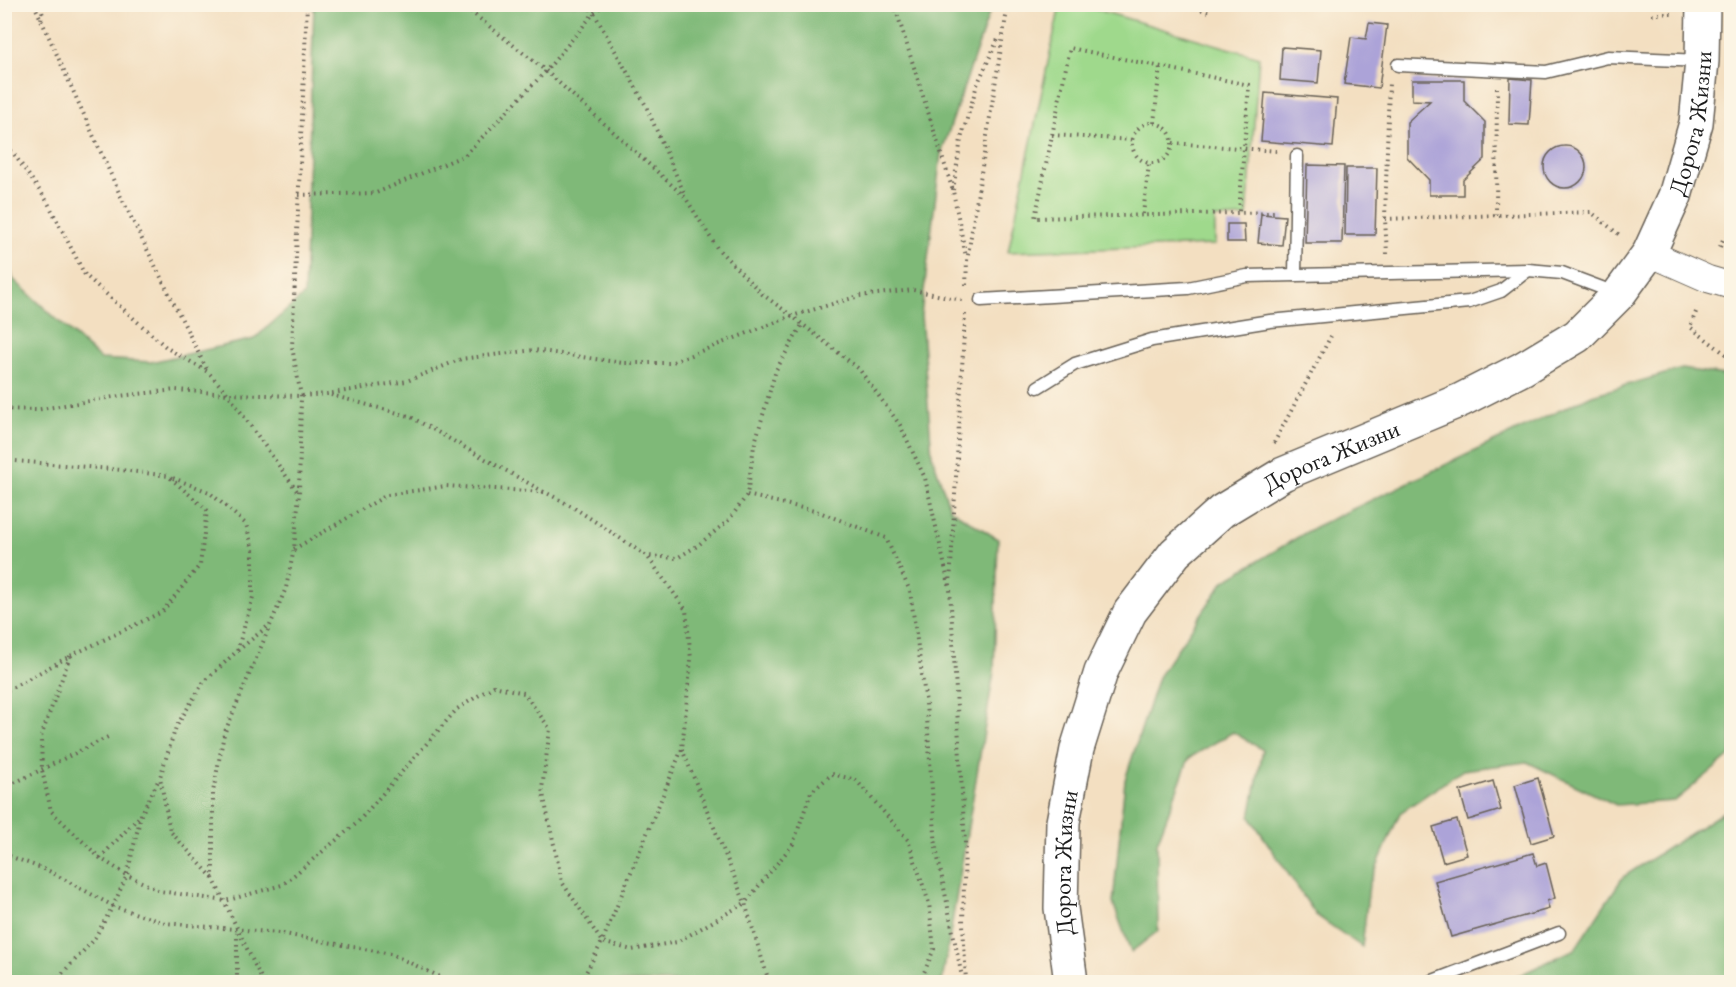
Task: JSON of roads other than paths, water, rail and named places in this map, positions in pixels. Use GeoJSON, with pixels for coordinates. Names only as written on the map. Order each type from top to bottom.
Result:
{"type":"FeatureCollection","features":[{"type":"Feature","properties":{"kind":"main road","name":"Дорога Жизни"},"geometry":{"type":"LineString","coordinates":[[1071,982],[1061,908],[1063,822],[1077,749],[1101,672],[1130,612],[1174,554],[1222,511],[1283,474],[1461,400],[1522,369],[1576,336],[1619,294],[1636,245],[1674,196],[1696,123],[1702,62],[1703,4]]}},
{"type":"Feature","properties":{"kind":"street"},"geometry":{"type":"LineString","coordinates":[[1636,245],[1708,279],[1731,286]]}},
{"type":"Feature","properties":{"kind":"lane"},"geometry":{"type":"LineString","coordinates":[[1398,65],[1546,72],[1608,57],[1702,62]]}},
{"type":"Feature","properties":{"kind":"lane"},"geometry":{"type":"LineString","coordinates":[[1295,275],[1297,156]]}},
{"type":"Feature","properties":{"kind":"lane"},"geometry":{"type":"LineString","coordinates":[[1038,387],[1075,364],[1152,340],[1270,321],[1469,302],[1501,291],[1528,270]]}},
{"type":"Feature","properties":{"kind":"lane"},"geometry":{"type":"LineString","coordinates":[[981,300],[1188,288],[1247,276],[1528,270],[1562,273],[1619,294]]}},
{"type":"Feature","properties":{"kind":"lane"},"geometry":{"type":"LineString","coordinates":[[1430,982],[1559,933]]}}]}
